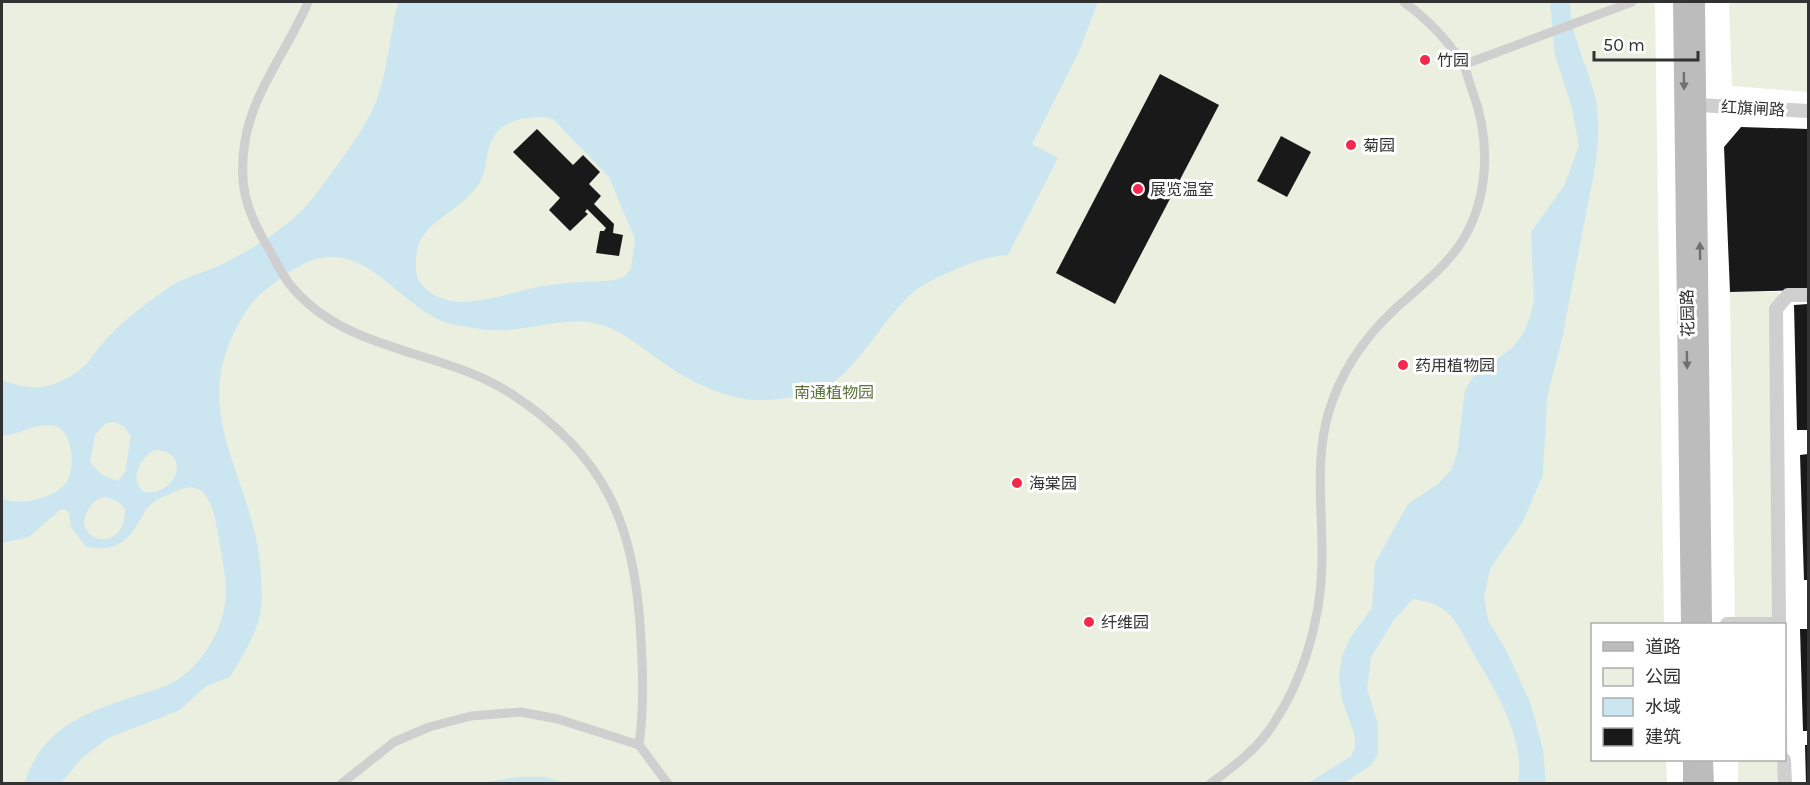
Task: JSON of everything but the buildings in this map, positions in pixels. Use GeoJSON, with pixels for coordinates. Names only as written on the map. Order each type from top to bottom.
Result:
{"type":"FeatureCollection","features":[{"type":"Feature","properties":{"kind":"main road","name":"花园路"},"geometry":{"type":"LineString","coordinates":[[1682,2],[1690,623]]}},
{"type":"Feature","properties":{"kind":"main road","name":"花园路"},"geometry":{"type":"LineString","coordinates":[[1696,2],[1703,623]]}},
{"type":"Feature","properties":{"kind":"main road"},"geometry":{"type":"LineString","coordinates":[[1692,761],[1692,783]]}},
{"type":"Feature","properties":{"kind":"main road"},"geometry":{"type":"LineString","coordinates":[[1704,761],[1705,783]]}},
{"type":"Feature","properties":{"kind":"street"},"geometry":{"type":"LineString","coordinates":[[308,2],[268,79],[245,140],[242,177],[246,206],[291,286],[328,318],[361,336],[476,374],[508,391],[533,409],[583,454],[617,510],[632,551],[639,608],[643,675],[639,745]]}},
{"type":"Feature","properties":{"kind":"street"},"geometry":{"type":"LineString","coordinates":[[1210,783],[1232,768],[1266,735],[1286,704],[1314,633],[1321,593],[1319,478],[1322,439],[1336,390],[1368,338],[1393,311],[1438,271],[1459,245],[1475,215],[1485,167],[1485,131],[1463,65],[1429,23],[1404,2]]}},
{"type":"Feature","properties":{"kind":"street"},"geometry":{"type":"LineString","coordinates":[[1463,65],[1632,2]]}},
{"type":"Feature","properties":{"kind":"street","name":"红旗闸路"},"geometry":{"type":"LineString","coordinates":[[1698,105],[1809,111]]}},
{"type":"Feature","properties":{"kind":"street"},"geometry":{"type":"LineString","coordinates":[[1779,623],[1776,309],[1788,295],[1809,295]]}},
{"type":"Feature","properties":{"kind":"street"},"geometry":{"type":"LineString","coordinates":[[341,783],[394,742],[429,727],[471,716],[521,712],[558,719],[639,745],[668,783]]}},
{"type":"Feature","properties":{"kind":"street"},"geometry":{"type":"LineString","coordinates":[[1784,761],[1785,783]]}},
{"type":"Feature","properties":{"kind":"green space","name":"南通植物园"},"geometry":{"type":"Polygon","coordinates":[[[2,2],[1655,2],[1664,623],[1591,623],[1591,761],[1666,761],[1667,783],[2,783],[2,2]]]}},
{"type":"Feature","properties":{"kind":"green space"},"geometry":{"type":"Polygon","coordinates":[[[1729,2],[1808,2],[1808,92],[1732,86],[1729,2]]]}},
{"type":"Feature","properties":{"kind":"green space"},"geometry":{"type":"Polygon","coordinates":[[[1730,292],[1779,292],[1785,623],[1735,623],[1730,292]]]}},
{"type":"Feature","properties":{"kind":"green space"},"geometry":{"type":"Polygon","coordinates":[[[1786,674],[1788,783],[1738,783],[1738,761],[1786,761],[1786,674]]]}},
{"type":"Feature","properties":{"kind":"water"},"geometry":{"type":"Polygon","coordinates":[[[398,2],[1098,2],[1078,54],[1032,144],[1058,158],[1008,255],[968,264],[915,291],[899,306],[849,368],[838,379],[820,390],[770,400],[754,400],[723,394],[666,365],[618,332],[590,322],[559,323],[512,330],[480,329],[449,323],[432,316],[364,266],[346,259],[328,257],[307,262],[284,276],[259,295],[247,310],[228,347],[220,381],[220,413],[227,444],[248,507],[261,576],[261,609],[248,647],[230,677],[206,686],[180,710],[108,738],[82,758],[61,783],[25,783],[34,761],[47,743],[62,729],[99,709],[163,687],[176,681],[187,672],[198,661],[215,636],[221,622],[226,587],[213,510],[206,496],[196,488],[182,489],[152,503],[130,535],[112,547],[86,547],[71,527],[69,513],[65,509],[60,510],[29,537],[2,543],[2,499],[27,501],[53,494],[66,483],[72,460],[66,435],[55,426],[42,425],[2,435],[2,380],[16,385],[38,387],[52,385],[69,377],[88,362],[121,324],[164,291],[184,279],[218,266],[243,253],[294,218],[313,198],[339,163],[372,111],[384,75],[398,2]],[[526,118],[513,121],[498,131],[491,143],[480,182],[461,203],[422,237],[417,249],[417,277],[431,293],[445,300],[478,301],[543,286],[616,280],[625,276],[631,268],[635,239],[609,177],[553,119],[526,118]],[[114,422],[106,423],[95,435],[90,462],[102,475],[118,481],[125,472],[131,437],[124,426],[114,422]],[[154,450],[140,464],[136,475],[137,481],[144,492],[156,492],[165,488],[172,481],[177,465],[174,457],[166,452],[154,450]],[[105,497],[96,500],[85,518],[85,528],[98,539],[108,539],[116,534],[123,525],[125,509],[119,502],[105,497]]]}},
{"type":"Feature","properties":{"kind":"water"},"geometry":{"type":"Polygon","coordinates":[[[1550,2],[1570,2],[1573,27],[1597,104],[1596,162],[1562,339],[1547,397],[1543,475],[1523,521],[1490,569],[1484,597],[1488,620],[1506,650],[1530,702],[1543,749],[1546,783],[1518,783],[1519,766],[1513,731],[1498,697],[1460,628],[1440,607],[1413,599],[1394,620],[1371,657],[1367,689],[1378,724],[1378,754],[1371,765],[1344,783],[1307,784],[1351,756],[1355,747],[1355,736],[1342,700],[1339,676],[1342,656],[1350,638],[1372,608],[1375,563],[1408,504],[1439,483],[1451,470],[1457,454],[1465,390],[1473,377],[1512,348],[1523,334],[1530,317],[1534,300],[1531,232],[1564,186],[1579,146],[1572,108],[1555,55],[1550,2]]]}},
{"type":"Feature","properties":{"kind":"water"},"geometry":{"type":"Polygon","coordinates":[[[518,777],[545,777],[566,783],[480,783],[518,777]]]}},
{"type":"Feature","properties":{"kind":"place","name":"竹园"},"geometry":{"type":"Point","coordinates":[1425,60]}},
{"type":"Feature","properties":{"kind":"place","name":"菊园"},"geometry":{"type":"Point","coordinates":[1351,145]}},
{"type":"Feature","properties":{"kind":"place","name":"展览温室"},"geometry":{"type":"Point","coordinates":[1138,189]}},
{"type":"Feature","properties":{"kind":"place","name":"药用植物园"},"geometry":{"type":"Point","coordinates":[1403,365]}},
{"type":"Feature","properties":{"kind":"place","name":"海棠园"},"geometry":{"type":"Point","coordinates":[1017,483]}},
{"type":"Feature","properties":{"kind":"place","name":"纤维园"},"geometry":{"type":"Point","coordinates":[1089,622]}}]}
